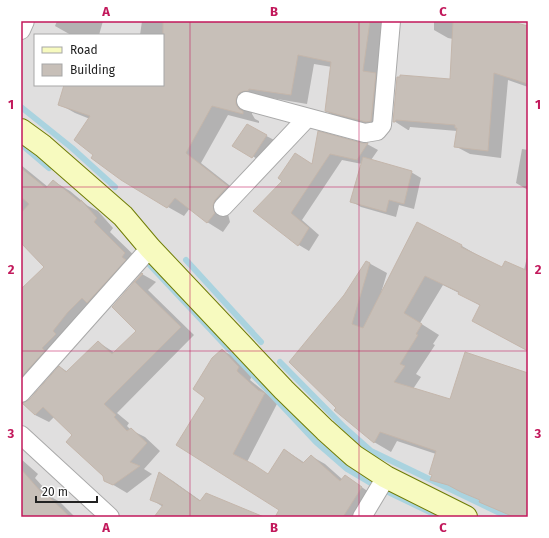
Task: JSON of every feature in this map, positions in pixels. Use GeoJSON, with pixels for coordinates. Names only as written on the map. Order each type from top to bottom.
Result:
{"type":"FeatureCollection","features":[{"type":"Feature","properties":{"kind":"main road"},"geometry":{"type":"LineString","coordinates":[[21,130],[43,146],[123,216],[150,248],[284,390],[354,456],[386,476],[466,517]]}},
{"type":"Feature","properties":{"kind":"street"},"geometry":{"type":"LineString","coordinates":[[21,30],[25,21]]}},
{"type":"Feature","properties":{"kind":"street"},"geometry":{"type":"LineString","coordinates":[[246,101],[365,133],[377,131],[382,125],[391,21]]}},
{"type":"Feature","properties":{"kind":"street"},"geometry":{"type":"LineString","coordinates":[[223,207],[307,118]]}},
{"type":"Feature","properties":{"kind":"street"},"geometry":{"type":"LineString","coordinates":[[21,393],[150,248]]}},
{"type":"Feature","properties":{"kind":"street"},"geometry":{"type":"LineString","coordinates":[[21,435],[110,517]]}},
{"type":"Feature","properties":{"kind":"street"},"geometry":{"type":"LineString","coordinates":[[362,517],[386,476]]}},
{"type":"Feature","properties":{"kind":"shaded area"},"geometry":{"type":"Polygon","coordinates":[[[21,21],[528,21],[528,517],[21,517],[21,21]]]}},
{"type":"Feature","properties":{"kind":"building"},"geometry":{"type":"Polygon","coordinates":[[[163,21],[370,21],[363,71],[376,73],[371,121],[366,122],[325,111],[331,62],[298,55],[291,95],[249,89],[248,91],[239,93],[236,99],[236,104],[239,109],[243,111],[243,114],[212,106],[186,153],[228,186],[215,200],[213,205],[215,213],[207,223],[175,198],[167,208],[121,180],[91,158],[93,155],[74,140],[90,116],[58,105],[64,86],[164,86],[163,21]]]}},
{"type":"Feature","properties":{"kind":"building"},"geometry":{"type":"Polygon","coordinates":[[[453,21],[509,21],[528,26],[528,84],[494,73],[488,151],[454,147],[457,128],[455,128],[455,125],[396,120],[393,122],[397,77],[400,77],[400,75],[450,79],[453,21]]]}},
{"type":"Feature","properties":{"kind":"building"},"geometry":{"type":"Polygon","coordinates":[[[247,124],[267,135],[252,158],[232,146],[247,124]]]}},
{"type":"Feature","properties":{"kind":"building"},"geometry":{"type":"Polygon","coordinates":[[[318,131],[362,143],[368,143],[357,160],[330,154],[291,213],[309,228],[298,246],[253,211],[282,181],[278,178],[295,153],[312,164],[318,131]]]}},
{"type":"Feature","properties":{"kind":"building"},"geometry":{"type":"Polygon","coordinates":[[[363,157],[412,171],[404,204],[389,200],[386,212],[350,202],[363,157]]]}},
{"type":"Feature","properties":{"kind":"building"},"geometry":{"type":"Polygon","coordinates":[[[21,168],[46,188],[53,180],[80,202],[81,200],[97,218],[94,222],[125,253],[122,257],[126,260],[87,303],[82,298],[68,312],[53,331],[56,334],[42,348],[45,351],[21,377],[21,289],[44,267],[21,243],[21,213],[29,204],[21,197],[21,168]]]}},
{"type":"Feature","properties":{"kind":"building"},"geometry":{"type":"Polygon","coordinates":[[[417,222],[462,245],[461,247],[502,267],[505,261],[528,271],[528,351],[472,321],[480,305],[458,294],[459,292],[425,276],[404,313],[422,324],[416,334],[418,335],[400,364],[405,366],[394,382],[450,399],[465,352],[528,373],[528,517],[514,517],[479,502],[480,500],[448,485],[430,480],[432,475],[429,474],[436,451],[380,432],[374,443],[334,410],[336,408],[289,362],[344,295],[366,261],[370,263],[352,324],[363,328],[417,222]]]}},
{"type":"Feature","properties":{"kind":"building"},"geometry":{"type":"Polygon","coordinates":[[[142,273],[143,274],[135,282],[181,327],[104,404],[116,415],[114,417],[127,431],[131,428],[147,443],[130,462],[140,466],[113,485],[104,481],[103,476],[66,442],[72,435],[43,407],[35,415],[22,403],[29,400],[59,366],[66,372],[98,341],[112,354],[136,331],[112,307],[142,273]]]}},
{"type":"Feature","properties":{"kind":"building"},"geometry":{"type":"Polygon","coordinates":[[[222,349],[239,367],[237,371],[258,390],[265,393],[233,454],[253,464],[268,474],[284,449],[303,463],[311,455],[340,481],[345,475],[362,487],[343,517],[275,517],[279,510],[176,445],[205,398],[193,389],[212,358],[222,349]]]}},
{"type":"Feature","properties":{"kind":"building"},"geometry":{"type":"Polygon","coordinates":[[[21,469],[42,493],[44,492],[70,517],[21,517],[21,469]]]}},
{"type":"Feature","properties":{"kind":"building"},"geometry":{"type":"Polygon","coordinates":[[[159,472],[200,501],[206,493],[264,517],[154,517],[163,505],[150,500],[159,472]]]}},
{"type":"Feature","properties":{"kind":"waterway"},"geometry":{"type":"LineString","coordinates":[[21,107],[72,148],[115,187]]}},
{"type":"Feature","properties":{"kind":"waterway"},"geometry":{"type":"LineString","coordinates":[[22,145],[49,168]]}},
{"type":"Feature","properties":{"kind":"waterway"},"geometry":{"type":"LineString","coordinates":[[186,260],[261,342]]}},
{"type":"Feature","properties":{"kind":"waterway"},"geometry":{"type":"LineString","coordinates":[[147,262],[316,442],[347,469],[374,485]]}},
{"type":"Feature","properties":{"kind":"waterway"},"geometry":{"type":"LineString","coordinates":[[280,362],[344,427],[371,451],[508,517]]}},
{"type":"Feature","properties":{"kind":"waterway"},"geometry":{"type":"LineString","coordinates":[[382,489],[438,516]]}}]}
